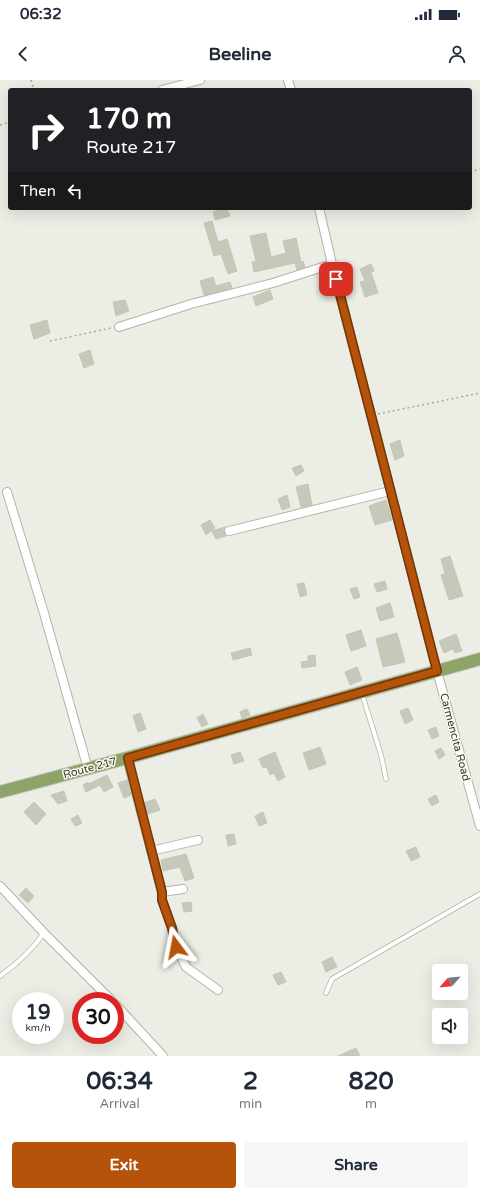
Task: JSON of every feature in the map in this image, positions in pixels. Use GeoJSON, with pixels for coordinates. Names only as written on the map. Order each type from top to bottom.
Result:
{"type":"FeatureCollection","features":[{"type":"Feature","properties":{"kind":"main road","name":"Route 217"},"geometry":{"type":"LineString","coordinates":[[0,792],[128,758],[480,658]]}},
{"type":"Feature","properties":{"kind":"street"},"geometry":{"type":"LineString","coordinates":[[170,88],[200,80]]}},
{"type":"Feature","properties":{"kind":"street","name":"Carmencita Road"},"geometry":{"type":"LineString","coordinates":[[318,210],[437,671],[480,826]]}},
{"type":"Feature","properties":{"kind":"street"},"geometry":{"type":"LineString","coordinates":[[119,327],[191,304],[273,283],[332,264]]}},
{"type":"Feature","properties":{"kind":"street"},"geometry":{"type":"LineString","coordinates":[[229,531],[390,491]]}},
{"type":"Feature","properties":{"kind":"street"},"geometry":{"type":"LineString","coordinates":[[7,492],[44,613],[88,769]]}},
{"type":"Feature","properties":{"kind":"street"},"geometry":{"type":"LineString","coordinates":[[128,758],[162,892],[162,900],[172,928],[176,947],[186,967],[218,990]]}},
{"type":"Feature","properties":{"kind":"street"},"geometry":{"type":"LineString","coordinates":[[151,851],[198,840]]}},
{"type":"Feature","properties":{"kind":"street"},"geometry":{"type":"LineString","coordinates":[[0,886],[103,992]]}},
{"type":"Feature","properties":{"kind":"street"},"geometry":{"type":"LineString","coordinates":[[162,892],[183,889]]}},
{"type":"Feature","properties":{"kind":"street"},"geometry":{"type":"LineString","coordinates":[[124,1014],[163,1056]]}},
{"type":"Feature","properties":{"kind":"lane"},"geometry":{"type":"LineString","coordinates":[[361,692],[381,755],[386,779]]}},
{"type":"Feature","properties":{"kind":"lane"},"geometry":{"type":"LineString","coordinates":[[326,993],[332,979],[480,894]]}},
{"type":"Feature","properties":{"kind":"lane"},"geometry":{"type":"LineString","coordinates":[[0,976],[12,967],[35,945],[44,933]]}},
{"type":"Feature","properties":{"kind":"path"},"geometry":{"type":"LineString","coordinates":[[50,341],[119,327]]}},
{"type":"Feature","properties":{"kind":"path"},"geometry":{"type":"LineString","coordinates":[[371,416],[480,393]]}},
{"type":"Feature","properties":{"kind":"building"},"geometry":{"type":"Polygon","coordinates":[[[228,210],[230,216],[215,220],[213,212],[228,210]]]}},
{"type":"Feature","properties":{"kind":"building"},"geometry":{"type":"Polygon","coordinates":[[[212,221],[218,242],[227,239],[237,271],[228,274],[221,254],[214,256],[204,223],[212,221]]]}},
{"type":"Feature","properties":{"kind":"building"},"geometry":{"type":"Polygon","coordinates":[[[266,233],[271,257],[286,253],[283,241],[296,238],[301,262],[303,261],[305,267],[297,270],[295,263],[254,272],[252,262],[256,261],[250,236],[266,233]]]}},
{"type":"Feature","properties":{"kind":"building"},"geometry":{"type":"Polygon","coordinates":[[[371,264],[374,271],[371,272],[378,293],[365,297],[360,282],[365,281],[360,269],[371,264]]]}},
{"type":"Feature","properties":{"kind":"building"},"geometry":{"type":"Polygon","coordinates":[[[213,277],[216,286],[230,282],[232,288],[204,295],[200,281],[213,277]]]}},
{"type":"Feature","properties":{"kind":"building"},"geometry":{"type":"Polygon","coordinates":[[[270,290],[273,299],[256,306],[253,297],[270,290]]]}},
{"type":"Feature","properties":{"kind":"building"},"geometry":{"type":"Polygon","coordinates":[[[125,300],[129,311],[116,316],[113,302],[125,300]]]}},
{"type":"Feature","properties":{"kind":"building"},"geometry":{"type":"Polygon","coordinates":[[[47,320],[50,333],[34,339],[30,325],[47,320]]]}},
{"type":"Feature","properties":{"kind":"building"},"geometry":{"type":"Polygon","coordinates":[[[90,350],[94,364],[84,368],[79,354],[90,350]]]}},
{"type":"Feature","properties":{"kind":"building"},"geometry":{"type":"Polygon","coordinates":[[[400,440],[404,456],[395,460],[390,444],[400,440]]]}},
{"type":"Feature","properties":{"kind":"building"},"geometry":{"type":"Polygon","coordinates":[[[301,465],[304,471],[296,476],[292,468],[301,465]]]}},
{"type":"Feature","properties":{"kind":"building"},"geometry":{"type":"Polygon","coordinates":[[[308,484],[312,505],[301,507],[296,487],[308,484]]]}},
{"type":"Feature","properties":{"kind":"building"},"geometry":{"type":"Polygon","coordinates":[[[287,495],[290,507],[282,510],[278,499],[287,495]]]}},
{"type":"Feature","properties":{"kind":"building"},"geometry":{"type":"Polygon","coordinates":[[[386,500],[392,520],[375,525],[369,506],[386,500]]]}},
{"type":"Feature","properties":{"kind":"building"},"geometry":{"type":"Polygon","coordinates":[[[210,520],[215,528],[206,535],[201,525],[210,520]]]}},
{"type":"Feature","properties":{"kind":"building"},"geometry":{"type":"Polygon","coordinates":[[[225,527],[224,532],[226,536],[216,539],[212,531],[225,527]]]}},
{"type":"Feature","properties":{"kind":"building"},"geometry":{"type":"Polygon","coordinates":[[[450,556],[463,596],[449,600],[441,575],[445,574],[441,559],[450,556]]]}},
{"type":"Feature","properties":{"kind":"building"},"geometry":{"type":"Polygon","coordinates":[[[385,581],[387,589],[377,592],[374,584],[385,581]]]}},
{"type":"Feature","properties":{"kind":"building"},"geometry":{"type":"Polygon","coordinates":[[[304,583],[307,595],[300,597],[297,584],[304,583]]]}},
{"type":"Feature","properties":{"kind":"building"},"geometry":{"type":"Polygon","coordinates":[[[357,587],[360,597],[354,599],[350,589],[357,587]]]}},
{"type":"Feature","properties":{"kind":"building"},"geometry":{"type":"Polygon","coordinates":[[[390,603],[394,617],[380,621],[376,608],[390,603]]]}},
{"type":"Feature","properties":{"kind":"building"},"geometry":{"type":"Polygon","coordinates":[[[361,630],[366,646],[351,651],[346,635],[361,630]]]}},
{"type":"Feature","properties":{"kind":"building"},"geometry":{"type":"Polygon","coordinates":[[[397,633],[405,662],[383,667],[376,639],[397,633]]]}},
{"type":"Feature","properties":{"kind":"building"},"geometry":{"type":"Polygon","coordinates":[[[456,634],[462,651],[455,653],[453,649],[444,653],[439,641],[456,634]]]}},
{"type":"Feature","properties":{"kind":"building"},"geometry":{"type":"Polygon","coordinates":[[[250,648],[252,655],[233,660],[231,653],[250,648]]]}},
{"type":"Feature","properties":{"kind":"building"},"geometry":{"type":"Polygon","coordinates":[[[315,655],[316,666],[302,668],[301,662],[308,661],[308,656],[315,655]]]}},
{"type":"Feature","properties":{"kind":"building"},"geometry":{"type":"Polygon","coordinates":[[[357,667],[362,680],[350,685],[345,672],[357,667]]]}},
{"type":"Feature","properties":{"kind":"building"},"geometry":{"type":"Polygon","coordinates":[[[408,708],[413,720],[405,724],[400,711],[408,708]]]}},
{"type":"Feature","properties":{"kind":"building"},"geometry":{"type":"Polygon","coordinates":[[[247,709],[250,715],[242,718],[240,712],[247,709]]]}},
{"type":"Feature","properties":{"kind":"building"},"geometry":{"type":"Polygon","coordinates":[[[140,713],[146,729],[138,732],[133,716],[140,713]]]}},
{"type":"Feature","properties":{"kind":"building"},"geometry":{"type":"Polygon","coordinates":[[[203,714],[208,724],[202,727],[197,718],[203,714]]]}},
{"type":"Feature","properties":{"kind":"building"},"geometry":{"type":"Polygon","coordinates":[[[436,727],[439,736],[432,739],[428,730],[436,727]]]}},
{"type":"Feature","properties":{"kind":"building"},"geometry":{"type":"Polygon","coordinates":[[[320,747],[326,764],[309,770],[303,753],[320,747]]]}},
{"type":"Feature","properties":{"kind":"building"},"geometry":{"type":"Polygon","coordinates":[[[441,748],[445,755],[439,759],[435,751],[441,748]]]}},
{"type":"Feature","properties":{"kind":"building"},"geometry":{"type":"Polygon","coordinates":[[[240,752],[244,761],[234,764],[231,755],[240,752]]]}},
{"type":"Feature","properties":{"kind":"building"},"geometry":{"type":"Polygon","coordinates":[[[275,752],[285,777],[278,781],[274,773],[270,775],[267,767],[263,768],[259,759],[275,752]]]}},
{"type":"Feature","properties":{"kind":"building"},"geometry":{"type":"Polygon","coordinates":[[[107,775],[113,787],[104,792],[100,785],[86,792],[83,785],[88,782],[89,784],[107,775]]]}},
{"type":"Feature","properties":{"kind":"building"},"geometry":{"type":"Polygon","coordinates":[[[127,780],[131,795],[124,798],[118,783],[127,780]]]}},
{"type":"Feature","properties":{"kind":"building"},"geometry":{"type":"Polygon","coordinates":[[[64,791],[67,801],[58,804],[51,795],[64,791]]]}},
{"type":"Feature","properties":{"kind":"building"},"geometry":{"type":"Polygon","coordinates":[[[436,795],[439,802],[432,806],[428,799],[436,795]]]}},
{"type":"Feature","properties":{"kind":"building"},"geometry":{"type":"Polygon","coordinates":[[[155,799],[160,810],[148,814],[144,803],[155,799]]]}},
{"type":"Feature","properties":{"kind":"building"},"geometry":{"type":"Polygon","coordinates":[[[34,802],[46,814],[36,825],[24,812],[34,802]]]}},
{"type":"Feature","properties":{"kind":"building"},"geometry":{"type":"Polygon","coordinates":[[[263,812],[267,823],[259,826],[255,816],[263,812]]]}},
{"type":"Feature","properties":{"kind":"building"},"geometry":{"type":"Polygon","coordinates":[[[78,815],[82,823],[75,826],[71,819],[78,815]]]}},
{"type":"Feature","properties":{"kind":"building"},"geometry":{"type":"Polygon","coordinates":[[[234,834],[236,844],[228,846],[226,835],[234,834]]]}},
{"type":"Feature","properties":{"kind":"building"},"geometry":{"type":"Polygon","coordinates":[[[416,847],[420,857],[411,861],[406,851],[416,847]]]}},
{"type":"Feature","properties":{"kind":"building"},"geometry":{"type":"Polygon","coordinates":[[[186,854],[194,878],[185,881],[180,867],[163,871],[161,860],[186,854]]]}},
{"type":"Feature","properties":{"kind":"building"},"geometry":{"type":"Polygon","coordinates":[[[26,888],[34,896],[28,903],[19,895],[26,888]]]}},
{"type":"Feature","properties":{"kind":"building"},"geometry":{"type":"Polygon","coordinates":[[[191,902],[192,911],[184,912],[182,903],[191,902]]]}},
{"type":"Feature","properties":{"kind":"building"},"geometry":{"type":"Polygon","coordinates":[[[332,957],[337,967],[326,972],[322,962],[332,957]]]}},
{"type":"Feature","properties":{"kind":"building"},"geometry":{"type":"Polygon","coordinates":[[[281,972],[286,982],[278,985],[273,975],[281,972]]]}},
{"type":"Feature","properties":{"kind":"building"},"geometry":{"type":"Polygon","coordinates":[[[356,1048],[360,1056],[338,1056],[356,1048]]]}},
{"type":"Feature","properties":{"kind":"route"},"geometry":{"type":"LineString","coordinates":[[176,947],[172,928],[162,900],[162,892],[128,758],[437,671],[336,279]]}}]}
